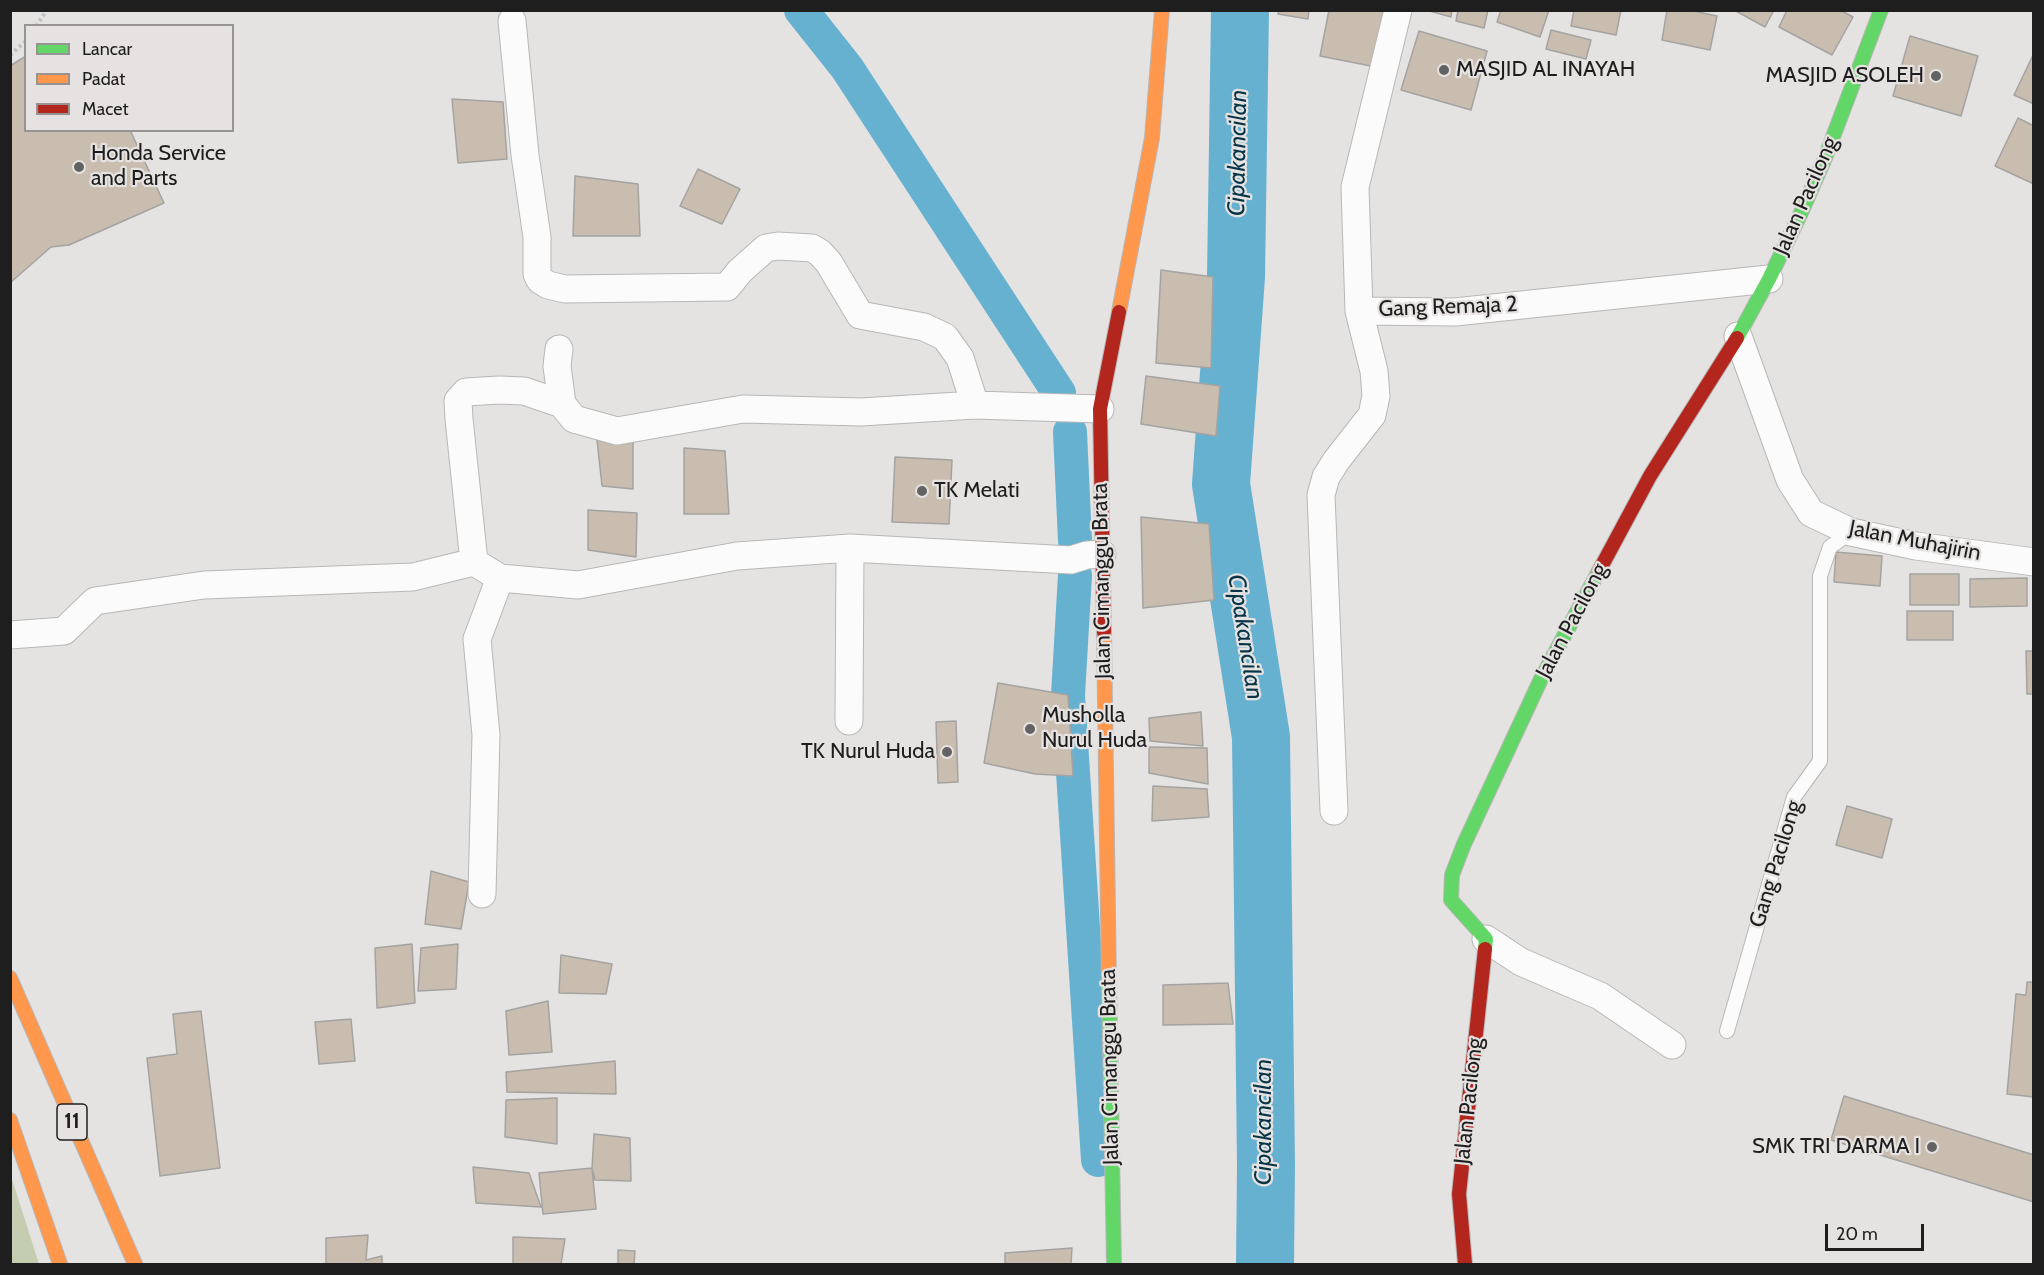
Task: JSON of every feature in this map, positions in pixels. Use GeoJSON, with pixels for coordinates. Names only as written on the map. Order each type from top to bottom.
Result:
{"type":"FeatureCollection","features":[{"type":"Feature","properties":{"kind":"main road","name":"Jalan Cimanggu Brata"},"geometry":{"type":"LineString","coordinates":[[1114,1264],[1100,409],[1152,138],[1162,10]]}},
{"type":"Feature","properties":{"kind":"main road","name":"Jalan Pacilong"},"geometry":{"type":"LineString","coordinates":[[1465,1264],[1459,1194],[1486,939],[1451,900],[1452,875],[1464,844],[1541,679],[1650,476],[1738,336],[1769,279],[1825,158],[1881,10]]}},
{"type":"Feature","properties":{"kind":"main road","name":"11"},"geometry":{"type":"LineString","coordinates":[[10,978],[135,1264]]}},
{"type":"Feature","properties":{"kind":"main road"},"geometry":{"type":"LineString","coordinates":[[10,1120],[60,1264]]}},
{"type":"Feature","properties":{"kind":"street","name":"Gang Remaja 2"},"geometry":{"type":"LineString","coordinates":[[1398,10],[1355,187],[1359,311],[1455,312],[1769,279]]}},
{"type":"Feature","properties":{"kind":"street"},"geometry":{"type":"LineString","coordinates":[[512,21],[525,155],[537,237],[537,274],[540,280],[548,285],[565,289],[584,290],[727,287],[740,271],[766,248],[778,246],[812,248],[829,263],[860,315],[924,327],[945,337],[960,358],[975,405]]}},
{"type":"Feature","properties":{"kind":"street"},"geometry":{"type":"LineString","coordinates":[[1334,811],[1321,495],[1326,477],[1336,461],[1372,415],[1376,396],[1374,370],[1359,311]]}},
{"type":"Feature","properties":{"kind":"street","name":"Jalan Muhajirin"},"geometry":{"type":"LineString","coordinates":[[1738,336],[1790,480],[1811,513],[1851,532],[1916,546],[2034,562]]}},
{"type":"Feature","properties":{"kind":"street"},"geometry":{"type":"LineString","coordinates":[[559,349],[557,366],[562,404],[574,419],[617,431],[743,409],[861,412],[975,405],[1100,409]]}},
{"type":"Feature","properties":{"kind":"street"},"geometry":{"type":"LineString","coordinates":[[474,562],[458,401],[466,392],[500,390],[524,391],[562,404]]}},
{"type":"Feature","properties":{"kind":"street"},"geometry":{"type":"LineString","coordinates":[[10,635],[64,631],[95,601],[204,585],[413,577],[474,562],[500,578],[578,585],[737,556],[850,548],[1071,560],[1087,555],[1102,554]]}},
{"type":"Feature","properties":{"kind":"street"},"geometry":{"type":"LineString","coordinates":[[849,721],[850,548]]}},
{"type":"Feature","properties":{"kind":"street"},"geometry":{"type":"LineString","coordinates":[[482,894],[486,735],[477,639],[500,578]]}},
{"type":"Feature","properties":{"kind":"street"},"geometry":{"type":"LineString","coordinates":[[1486,939],[1521,962],[1600,996],[1672,1045]]}},
{"type":"Feature","properties":{"kind":"lane","name":"Gang Pacilong"},"geometry":{"type":"LineString","coordinates":[[1727,1031],[1794,797],[1820,761],[1820,576],[1830,547],[1851,532]]}},
{"type":"Feature","properties":{"kind":"path"},"geometry":{"type":"LineString","coordinates":[[38,24],[48,10]]}},
{"type":"Feature","properties":{"kind":"path"},"geometry":{"type":"LineString","coordinates":[[10,55],[24,44]]}},
{"type":"Feature","properties":{"kind":"green space"},"geometry":{"type":"Polygon","coordinates":[[[11,1176],[39,1264],[11,1264],[11,1176]]]}},
{"type":"Feature","properties":{"kind":"building"},"geometry":{"type":"Polygon","coordinates":[[[1279,10],[1309,10],[1308,19],[1278,14],[1279,10]]]}},
{"type":"Feature","properties":{"kind":"building"},"geometry":{"type":"Polygon","coordinates":[[[1329,10],[1387,10],[1376,67],[1320,56],[1329,10]]]}},
{"type":"Feature","properties":{"kind":"building"},"geometry":{"type":"Polygon","coordinates":[[[1426,10],[1452,10],[1451,17],[1426,10]]]}},
{"type":"Feature","properties":{"kind":"building"},"geometry":{"type":"Polygon","coordinates":[[[1458,10],[1488,10],[1484,28],[1456,21],[1458,10]]]}},
{"type":"Feature","properties":{"kind":"building"},"geometry":{"type":"Polygon","coordinates":[[[1501,10],[1549,10],[1540,37],[1497,22],[1501,10]]]}},
{"type":"Feature","properties":{"kind":"building"},"geometry":{"type":"Polygon","coordinates":[[[1574,10],[1621,10],[1616,35],[1571,26],[1574,10]]]}},
{"type":"Feature","properties":{"kind":"building"},"geometry":{"type":"Polygon","coordinates":[[[1667,10],[1689,10],[1717,16],[1710,50],[1662,40],[1667,10]]]}},
{"type":"Feature","properties":{"kind":"building"},"geometry":{"type":"Polygon","coordinates":[[[1734,10],[1774,10],[1765,27],[1734,10]]]}},
{"type":"Feature","properties":{"kind":"building"},"geometry":{"type":"Polygon","coordinates":[[[1787,10],[1840,10],[1853,17],[1832,55],[1779,27],[1787,10]]]}},
{"type":"Feature","properties":{"kind":"building"},"geometry":{"type":"Polygon","coordinates":[[[1551,30],[1591,40],[1586,59],[1546,49],[1551,30]]]}},
{"type":"Feature","properties":{"kind":"building","name":"MASJID AL INAYAH"},"geometry":{"type":"Polygon","coordinates":[[[1419,31],[1487,51],[1471,110],[1401,90],[1419,31]]]}},
{"type":"Feature","properties":{"kind":"building","name":"MASJID ASOLEH"},"geometry":{"type":"Polygon","coordinates":[[[1910,36],[1978,56],[1961,116],[1893,96],[1910,36]]]}},
{"type":"Feature","properties":{"kind":"building"},"geometry":{"type":"Polygon","coordinates":[[[2034,53],[2034,104],[2014,95],[2034,53]]]}},
{"type":"Feature","properties":{"kind":"building","name":"Honda Service and Parts"},"geometry":{"type":"Polygon","coordinates":[[[24,57],[24,132],[131,132],[164,203],[69,245],[51,247],[10,283],[10,66],[24,57]]]}},
{"type":"Feature","properties":{"kind":"building"},"geometry":{"type":"Polygon","coordinates":[[[452,99],[503,102],[507,159],[458,163],[452,99]]]}},
{"type":"Feature","properties":{"kind":"building"},"geometry":{"type":"Polygon","coordinates":[[[2018,118],[2034,126],[2034,184],[1995,166],[2018,118]]]}},
{"type":"Feature","properties":{"kind":"building"},"geometry":{"type":"Polygon","coordinates":[[[698,169],[740,189],[722,224],[680,206],[698,169]]]}},
{"type":"Feature","properties":{"kind":"building"},"geometry":{"type":"Polygon","coordinates":[[[575,176],[638,184],[640,236],[573,236],[575,176]]]}},
{"type":"Feature","properties":{"kind":"building"},"geometry":{"type":"Polygon","coordinates":[[[1161,270],[1213,277],[1211,368],[1156,363],[1161,270]]]}},
{"type":"Feature","properties":{"kind":"building"},"geometry":{"type":"Polygon","coordinates":[[[1146,376],[1220,386],[1216,436],[1141,424],[1146,376]]]}},
{"type":"Feature","properties":{"kind":"building"},"geometry":{"type":"Polygon","coordinates":[[[633,439],[633,489],[602,486],[597,440],[633,439]]]}},
{"type":"Feature","properties":{"kind":"building"},"geometry":{"type":"Polygon","coordinates":[[[684,448],[725,451],[729,514],[684,514],[684,448]]]}},
{"type":"Feature","properties":{"kind":"building","name":"TK Melati"},"geometry":{"type":"Polygon","coordinates":[[[895,457],[952,460],[949,524],[892,522],[895,457]]]}},
{"type":"Feature","properties":{"kind":"building"},"geometry":{"type":"Polygon","coordinates":[[[588,510],[637,513],[636,557],[588,550],[588,510]]]}},
{"type":"Feature","properties":{"kind":"building"},"geometry":{"type":"Polygon","coordinates":[[[1141,517],[1209,524],[1214,600],[1143,608],[1141,517]]]}},
{"type":"Feature","properties":{"kind":"building"},"geometry":{"type":"Polygon","coordinates":[[[1836,552],[1882,556],[1880,586],[1834,582],[1836,552]]]}},
{"type":"Feature","properties":{"kind":"building"},"geometry":{"type":"Polygon","coordinates":[[[1910,574],[1959,574],[1959,605],[1910,605],[1910,574]]]}},
{"type":"Feature","properties":{"kind":"building"},"geometry":{"type":"Polygon","coordinates":[[[2027,578],[2027,606],[1970,607],[1970,579],[2027,578]]]}},
{"type":"Feature","properties":{"kind":"building"},"geometry":{"type":"Polygon","coordinates":[[[1907,611],[1953,611],[1953,640],[1907,640],[1907,611]]]}},
{"type":"Feature","properties":{"kind":"building"},"geometry":{"type":"Polygon","coordinates":[[[2026,651],[2034,651],[2034,694],[2027,694],[2026,651]]]}},
{"type":"Feature","properties":{"kind":"building","name":"Musholla Nurul Huda"},"geometry":{"type":"Polygon","coordinates":[[[998,683],[1068,695],[1073,776],[1035,774],[984,763],[998,683]]]}},
{"type":"Feature","properties":{"kind":"building"},"geometry":{"type":"Polygon","coordinates":[[[1201,712],[1203,746],[1150,741],[1149,718],[1201,712]]]}},
{"type":"Feature","properties":{"kind":"building","name":"TK Nurul Huda"},"geometry":{"type":"Polygon","coordinates":[[[956,721],[958,782],[938,783],[936,722],[956,721]]]}},
{"type":"Feature","properties":{"kind":"building"},"geometry":{"type":"Polygon","coordinates":[[[1149,747],[1207,748],[1208,784],[1149,773],[1149,747]]]}},
{"type":"Feature","properties":{"kind":"building"},"geometry":{"type":"Polygon","coordinates":[[[1153,786],[1207,789],[1209,817],[1152,821],[1153,786]]]}},
{"type":"Feature","properties":{"kind":"building"},"geometry":{"type":"Polygon","coordinates":[[[1847,806],[1892,819],[1882,858],[1836,845],[1847,806]]]}},
{"type":"Feature","properties":{"kind":"building"},"geometry":{"type":"Polygon","coordinates":[[[431,871],[469,882],[461,929],[425,924],[431,871]]]}},
{"type":"Feature","properties":{"kind":"building"},"geometry":{"type":"Polygon","coordinates":[[[412,944],[415,1003],[377,1008],[375,948],[412,944]]]}},
{"type":"Feature","properties":{"kind":"building"},"geometry":{"type":"Polygon","coordinates":[[[458,944],[456,989],[418,991],[421,948],[458,944]]]}},
{"type":"Feature","properties":{"kind":"building"},"geometry":{"type":"Polygon","coordinates":[[[561,955],[612,964],[606,994],[559,993],[561,955]]]}},
{"type":"Feature","properties":{"kind":"building"},"geometry":{"type":"Polygon","coordinates":[[[2027,982],[2034,982],[2034,1097],[2007,1094],[2016,994],[2026,995],[2027,982]]]}},
{"type":"Feature","properties":{"kind":"building"},"geometry":{"type":"Polygon","coordinates":[[[1228,983],[1233,1024],[1163,1025],[1163,985],[1228,983]]]}},
{"type":"Feature","properties":{"kind":"building"},"geometry":{"type":"Polygon","coordinates":[[[548,1001],[552,1052],[509,1055],[506,1011],[548,1001]]]}},
{"type":"Feature","properties":{"kind":"building"},"geometry":{"type":"Polygon","coordinates":[[[201,1011],[220,1168],[160,1176],[147,1058],[177,1054],[173,1014],[201,1011]]]}},
{"type":"Feature","properties":{"kind":"building"},"geometry":{"type":"Polygon","coordinates":[[[351,1019],[355,1061],[319,1064],[315,1022],[351,1019]]]}},
{"type":"Feature","properties":{"kind":"building"},"geometry":{"type":"Polygon","coordinates":[[[615,1061],[616,1094],[507,1092],[506,1072],[615,1061]]]}},
{"type":"Feature","properties":{"kind":"building","name":"SMK TRI DARMA I"},"geometry":{"type":"Polygon","coordinates":[[[1844,1096],[2034,1155],[2034,1202],[1831,1140],[1844,1096]]]}},
{"type":"Feature","properties":{"kind":"building"},"geometry":{"type":"Polygon","coordinates":[[[557,1098],[557,1144],[505,1137],[506,1100],[557,1098]]]}},
{"type":"Feature","properties":{"kind":"building"},"geometry":{"type":"Polygon","coordinates":[[[594,1134],[630,1138],[631,1181],[595,1180],[592,1168],[594,1134]]]}},
{"type":"Feature","properties":{"kind":"building"},"geometry":{"type":"Polygon","coordinates":[[[473,1167],[529,1173],[541,1207],[476,1203],[473,1167]]]}},
{"type":"Feature","properties":{"kind":"building"},"geometry":{"type":"Polygon","coordinates":[[[592,1168],[596,1209],[543,1214],[539,1173],[592,1168]]]}},
{"type":"Feature","properties":{"kind":"building"},"geometry":{"type":"Polygon","coordinates":[[[368,1235],[366,1260],[382,1256],[382,1264],[326,1264],[326,1238],[368,1235]]]}},
{"type":"Feature","properties":{"kind":"building"},"geometry":{"type":"Polygon","coordinates":[[[513,1237],[565,1239],[561,1264],[513,1264],[513,1237]]]}},
{"type":"Feature","properties":{"kind":"building"},"geometry":{"type":"Polygon","coordinates":[[[1072,1248],[1071,1264],[1005,1264],[1005,1253],[1072,1248]]]}},
{"type":"Feature","properties":{"kind":"building"},"geometry":{"type":"Polygon","coordinates":[[[618,1250],[635,1251],[634,1264],[618,1264],[618,1250]]]}},
{"type":"Feature","properties":{"kind":"waterway"},"geometry":{"type":"LineString","coordinates":[[801,10],[847,68],[1059,393]]}},
{"type":"Feature","properties":{"kind":"waterway","name":"Cipakancilan"},"geometry":{"type":"LineString","coordinates":[[1240,10],[1236,277],[1221,484],[1261,737],[1265,1264]]}},
{"type":"Feature","properties":{"kind":"waterway"},"geometry":{"type":"LineString","coordinates":[[1070,432],[1075,541]]}},
{"type":"Feature","properties":{"kind":"waterway"},"geometry":{"type":"LineString","coordinates":[[1075,575],[1068,695],[1098,1160]]}},
{"type":"Feature","properties":{"kind":"traffic: fast"},"geometry":{"type":"LineString","coordinates":[[1737,338],[1800,215],[1825,158],[1881,10]]}},
{"type":"Feature","properties":{"kind":"traffic: fast"},"geometry":{"type":"LineString","coordinates":[[1485,949],[1486,939],[1451,900],[1452,875],[1464,844],[1541,679],[1599,571]]}},
{"type":"Feature","properties":{"kind":"traffic: fast"},"geometry":{"type":"LineString","coordinates":[[1109,984],[1114,1264]]}},
{"type":"Feature","properties":{"kind":"traffic: slow"},"geometry":{"type":"LineString","coordinates":[[1119,312],[1152,138],[1162,10]]}},
{"type":"Feature","properties":{"kind":"traffic: slow"},"geometry":{"type":"LineString","coordinates":[[1104,632],[1109,984]]}},
{"type":"Feature","properties":{"kind":"traffic: slow"},"geometry":{"type":"LineString","coordinates":[[10,978],[135,1264]]}},
{"type":"Feature","properties":{"kind":"traffic: slow"},"geometry":{"type":"LineString","coordinates":[[10,1120],[60,1264]]}},
{"type":"Feature","properties":{"kind":"traffic: jam"},"geometry":{"type":"LineString","coordinates":[[1104,632],[1100,409],[1119,312]]}},
{"type":"Feature","properties":{"kind":"traffic: jam"},"geometry":{"type":"LineString","coordinates":[[1599,571],[1650,476],[1737,338]]}},
{"type":"Feature","properties":{"kind":"traffic: jam"},"geometry":{"type":"LineString","coordinates":[[1465,1264],[1459,1194],[1485,949]]}},
{"type":"Feature","properties":{"kind":"place","name":"MASJID AL INAYAH"},"geometry":{"type":"Point","coordinates":[1444,70]}},
{"type":"Feature","properties":{"kind":"place","name":"MASJID ASOLEH"},"geometry":{"type":"Point","coordinates":[1936,76]}},
{"type":"Feature","properties":{"kind":"place","name":"Honda Service and Parts"},"geometry":{"type":"Point","coordinates":[79,167]}},
{"type":"Feature","properties":{"kind":"place","name":"TK Melati"},"geometry":{"type":"Point","coordinates":[922,491]}},
{"type":"Feature","properties":{"kind":"place","name":"Musholla Nurul Huda"},"geometry":{"type":"Point","coordinates":[1030,729]}},
{"type":"Feature","properties":{"kind":"place","name":"TK Nurul Huda"},"geometry":{"type":"Point","coordinates":[947,752]}},
{"type":"Feature","properties":{"kind":"place","name":"SMK TRI DARMA I"},"geometry":{"type":"Point","coordinates":[1932,1147]}}]}
